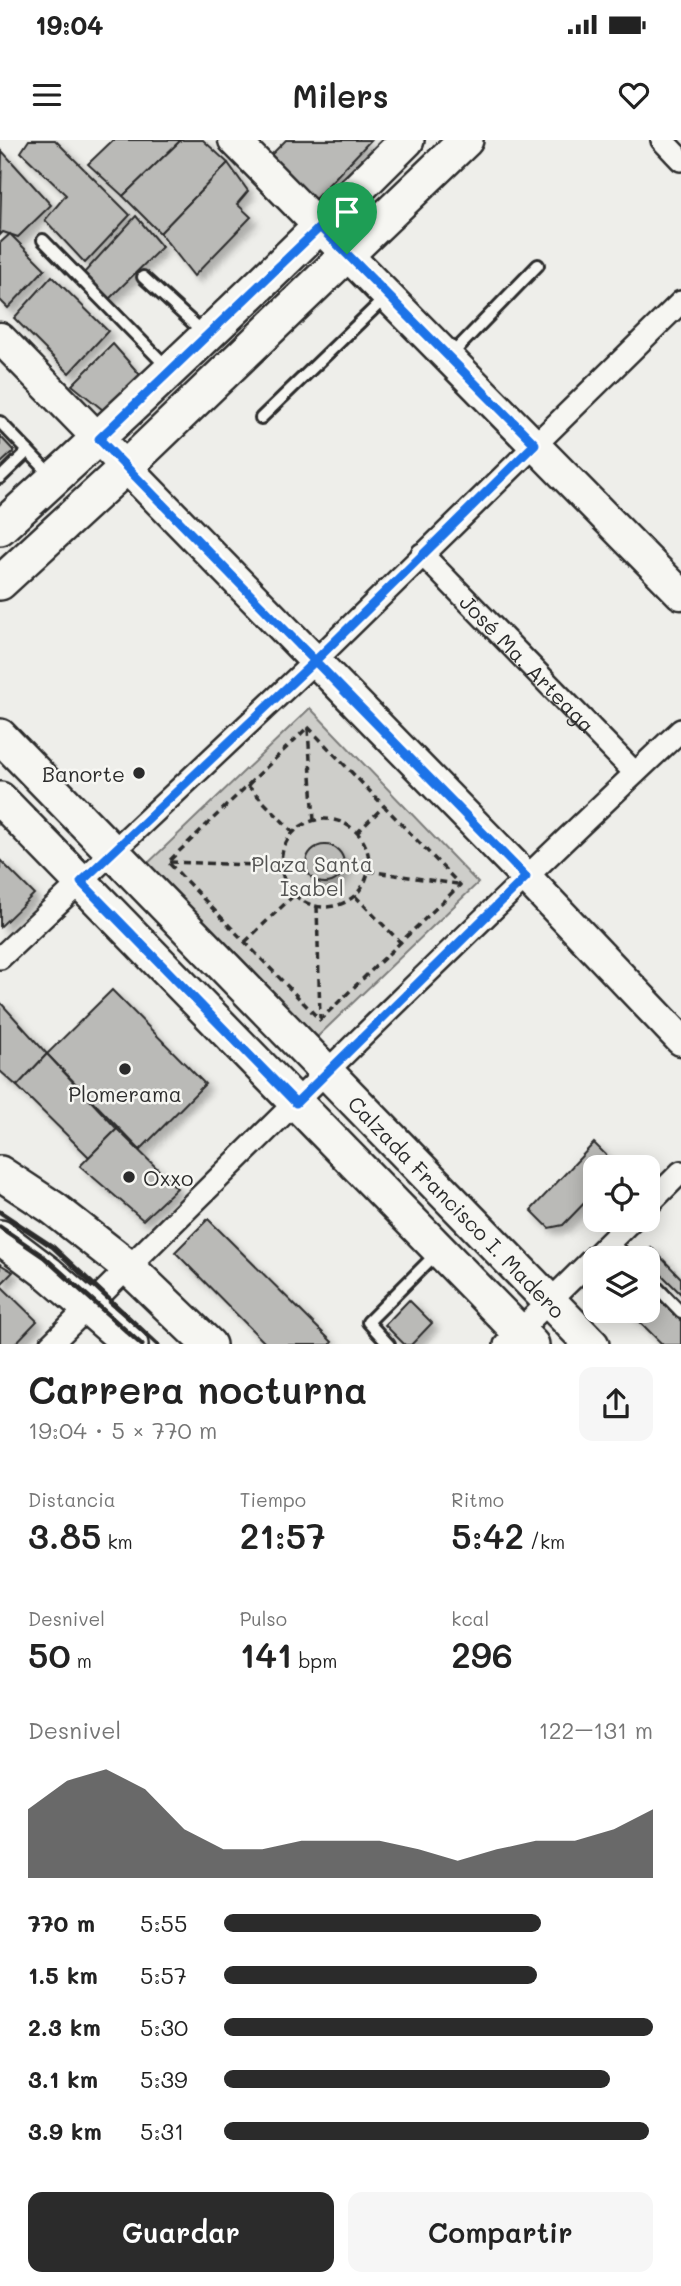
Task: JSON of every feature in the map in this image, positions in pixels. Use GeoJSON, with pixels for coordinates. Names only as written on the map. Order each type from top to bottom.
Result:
{"type":"FeatureCollection","features":[{"type":"Feature","properties":{"kind":"main road"},"geometry":{"type":"LineString","coordinates":[[0,528],[99,439],[407,140]]}},
{"type":"Feature","properties":{"kind":"main road"},"geometry":{"type":"LineString","coordinates":[[0,583],[126,467],[466,140]]}},
{"type":"Feature","properties":{"kind":"main road","name":"Calzada Francisco I. Madero"},"geometry":{"type":"LineString","coordinates":[[0,736],[591,1344]]}},
{"type":"Feature","properties":{"kind":"main road","name":"Calzada Francisco I. Madero"},"geometry":{"type":"LineString","coordinates":[[0,799],[440,1250],[519,1340]]}},
{"type":"Feature","properties":{"kind":"main road"},"geometry":{"type":"LineString","coordinates":[[0,1173],[53,1208],[127,1266],[208,1344]]}},
{"type":"Feature","properties":{"kind":"main road"},"geometry":{"type":"LineString","coordinates":[[0,1237],[89,1306],[130,1344]]}},
{"type":"Feature","properties":{"kind":"street"},"geometry":{"type":"LineString","coordinates":[[234,140],[681,594]]}},
{"type":"Feature","properties":{"kind":"street"},"geometry":{"type":"LineString","coordinates":[[662,140],[681,160]]}},
{"type":"Feature","properties":{"kind":"street"},"geometry":{"type":"LineString","coordinates":[[0,958],[315,661],[681,302]]}},
{"type":"Feature","properties":{"kind":"street"},"geometry":{"type":"LineString","coordinates":[[0,338],[526,877],[681,1040]]}},
{"type":"Feature","properties":{"kind":"street","name":"José Ma. Arteaga"},"geometry":{"type":"LineString","coordinates":[[422,554],[635,773]]}},
{"type":"Feature","properties":{"kind":"street"},"geometry":{"type":"LineString","coordinates":[[51,1344],[127,1266],[328,1073],[526,877],[681,730]]}},
{"type":"Feature","properties":{"kind":"street"},"geometry":{"type":"LineString","coordinates":[[660,1193],[681,1172]]}},
{"type":"Feature","properties":{"kind":"street"},"geometry":{"type":"LineString","coordinates":[[519,1340],[550,1301],[620,1232]]}},
{"type":"Feature","properties":{"kind":"lane"},"geometry":{"type":"LineString","coordinates":[[43,240],[170,370]]}},
{"type":"Feature","properties":{"kind":"lane"},"geometry":{"type":"LineString","coordinates":[[449,357],[538,265]]}},
{"type":"Feature","properties":{"kind":"lane"},"geometry":{"type":"LineString","coordinates":[[143,277],[207,335]]}},
{"type":"Feature","properties":{"kind":"lane"},"geometry":{"type":"LineString","coordinates":[[261,418],[388,296]]}},
{"type":"Feature","properties":{"kind":"lane"},"geometry":{"type":"LineString","coordinates":[[0,422],[55,479]]}},
{"type":"Feature","properties":{"kind":"lane"},"geometry":{"type":"LineString","coordinates":[[0,478],[28,451]]}},
{"type":"Feature","properties":{"kind":"lane"},"geometry":{"type":"LineString","coordinates":[[611,1241],[616,1246]]}},
{"type":"Feature","properties":{"kind":"lane"},"geometry":{"type":"LineString","coordinates":[[388,1344],[368,1322],[440,1250]]}},
{"type":"Feature","properties":{"kind":"lane"},"geometry":{"type":"LineString","coordinates":[[660,1290],[681,1312]]}},
{"type":"Feature","properties":{"kind":"path"},"geometry":{"type":"LineString","coordinates":[[168,862],[308,727]]}},
{"type":"Feature","properties":{"kind":"path"},"geometry":{"type":"LineString","coordinates":[[308,727],[460,885]]}},
{"type":"Feature","properties":{"kind":"path"},"geometry":{"type":"LineString","coordinates":[[308,727],[314,821]]}},
{"type":"Feature","properties":{"kind":"path"},"geometry":{"type":"LineString","coordinates":[[247,785],[293,832]]}},
{"type":"Feature","properties":{"kind":"path"},"geometry":{"type":"LineString","coordinates":[[357,833],[384,807]]}},
{"type":"Feature","properties":{"kind":"path"},"geometry":{"type":"LineString","coordinates":[[314,821],[337,821],[357,833],[365,844],[368,871],[355,896],[330,907],[304,902],[294,894],[283,876],[281,866],[286,842],[293,832],[314,821]]}},
{"type":"Feature","properties":{"kind":"path"},"geometry":{"type":"LineString","coordinates":[[168,862],[281,866]]}},
{"type":"Feature","properties":{"kind":"path"},"geometry":{"type":"LineString","coordinates":[[168,862],[320,1020]]}},
{"type":"Feature","properties":{"kind":"path"},"geometry":{"type":"LineString","coordinates":[[368,871],[460,885]]}},
{"type":"Feature","properties":{"kind":"path"},"geometry":{"type":"LineString","coordinates":[[320,1020],[460,885]]}},
{"type":"Feature","properties":{"kind":"path"},"geometry":{"type":"LineString","coordinates":[[245,942],[294,894]]}},
{"type":"Feature","properties":{"kind":"path"},"geometry":{"type":"LineString","coordinates":[[355,896],[400,942]]}},
{"type":"Feature","properties":{"kind":"path"},"geometry":{"type":"LineString","coordinates":[[317,906],[320,1020]]}},
{"type":"Feature","properties":{"kind":"green space","name":"Plaza Santa Isabel"},"geometry":{"type":"Polygon","coordinates":[[[310,708],[478,883],[313,1041],[145,866],[310,708]]]}},
{"type":"Feature","properties":{"kind":"building"},"geometry":{"type":"Polygon","coordinates":[[[29,140],[55,140],[130,215],[85,263],[45,220],[66,195],[21,152],[29,140]]]}},
{"type":"Feature","properties":{"kind":"building"},"geometry":{"type":"Polygon","coordinates":[[[113,140],[181,140],[123,196],[88,164],[113,140]]]}},
{"type":"Feature","properties":{"kind":"building"},"geometry":{"type":"Polygon","coordinates":[[[181,140],[203,140],[228,163],[160,233],[123,196],[181,140]]]}},
{"type":"Feature","properties":{"kind":"building"},"geometry":{"type":"Polygon","coordinates":[[[286,140],[371,140],[314,200],[270,156],[286,140]]]}},
{"type":"Feature","properties":{"kind":"building"},"geometry":{"type":"Polygon","coordinates":[[[2,151],[51,205],[18,237],[3,232],[0,235],[2,151]]]}},
{"type":"Feature","properties":{"kind":"building"},"geometry":{"type":"Polygon","coordinates":[[[228,163],[248,191],[237,204],[251,217],[194,276],[160,233],[228,163]]]}},
{"type":"Feature","properties":{"kind":"building"},"geometry":{"type":"Polygon","coordinates":[[[136,216],[162,247],[108,300],[83,274],[136,216]]]}},
{"type":"Feature","properties":{"kind":"building"},"geometry":{"type":"Polygon","coordinates":[[[10,234],[45,269],[8,308],[0,300],[0,243],[10,234]]]}},
{"type":"Feature","properties":{"kind":"building"},"geometry":{"type":"Polygon","coordinates":[[[52,276],[108,331],[69,373],[14,318],[52,276]]]}},
{"type":"Feature","properties":{"kind":"building"},"geometry":{"type":"Polygon","coordinates":[[[113,344],[141,376],[103,410],[72,385],[113,344]]]}},
{"type":"Feature","properties":{"kind":"building"},"geometry":{"type":"Polygon","coordinates":[[[0,436],[14,451],[0,464],[0,436]]]}},
{"type":"Feature","properties":{"kind":"building"},"geometry":{"type":"Polygon","coordinates":[[[325,845],[339,850],[344,864],[339,878],[325,883],[311,878],[306,864],[311,850],[325,845]]]}},
{"type":"Feature","properties":{"kind":"building"},"geometry":{"type":"Polygon","coordinates":[[[0,860],[34,894],[0,927],[0,860]]]}},
{"type":"Feature","properties":{"kind":"building","name":"Plomerama"},"geometry":{"type":"Polygon","coordinates":[[[112,990],[205,1084],[140,1150],[47,1054],[112,990]]]}},
{"type":"Feature","properties":{"kind":"building"},"geometry":{"type":"Polygon","coordinates":[[[0,1002],[47,1054],[17,1086],[0,1071],[0,1002]]]}},
{"type":"Feature","properties":{"kind":"building"},"geometry":{"type":"Polygon","coordinates":[[[47,1054],[117,1129],[89,1157],[17,1086],[47,1054]]]}},
{"type":"Feature","properties":{"kind":"building","name":"Oxxo"},"geometry":{"type":"Polygon","coordinates":[[[117,1129],[177,1188],[143,1220],[80,1166],[117,1129]]]}},
{"type":"Feature","properties":{"kind":"building"},"geometry":{"type":"Polygon","coordinates":[[[594,1143],[606,1155],[583,1155],[583,1204],[563,1225],[549,1228],[531,1210],[594,1143]]]}},
{"type":"Feature","properties":{"kind":"building"},"geometry":{"type":"Polygon","coordinates":[[[208,1219],[332,1342],[266,1344],[175,1252],[208,1219]]]}},
{"type":"Feature","properties":{"kind":"building"},"geometry":{"type":"Polygon","coordinates":[[[660,1256],[681,1278],[681,1294],[660,1273],[660,1256]]]}},
{"type":"Feature","properties":{"kind":"building"},"geometry":{"type":"Polygon","coordinates":[[[0,1264],[13,1272],[0,1285],[0,1264]]]}},
{"type":"Feature","properties":{"kind":"building"},"geometry":{"type":"Polygon","coordinates":[[[0,1285],[37,1321],[15,1344],[0,1344],[0,1285]]]}},
{"type":"Feature","properties":{"kind":"building"},"geometry":{"type":"Polygon","coordinates":[[[660,1299],[681,1321],[681,1344],[662,1344],[641,1323],[660,1323],[660,1299]]]}},
{"type":"Feature","properties":{"kind":"building"},"geometry":{"type":"Polygon","coordinates":[[[409,1300],[432,1323],[412,1344],[404,1344],[385,1325],[409,1300]]]}},
{"type":"Feature","properties":{"kind":"railway"},"geometry":{"type":"LineString","coordinates":[[0,1212],[53,1247],[157,1344]]}},
{"type":"Feature","properties":{"kind":"railway"},"geometry":{"type":"LineString","coordinates":[[0,1227],[44,1257],[141,1344]]}},
{"type":"Feature","properties":{"kind":"place","name":"Banorte"},"geometry":{"type":"Point","coordinates":[139,773]}},
{"type":"Feature","properties":{"kind":"place","name":"Plomerama"},"geometry":{"type":"Point","coordinates":[125,1069]}},
{"type":"Feature","properties":{"kind":"place","name":"Oxxo"},"geometry":{"type":"Point","coordinates":[129,1177]}},
{"type":"Feature","properties":{"kind":"route"},"geometry":{"type":"LineString","coordinates":[[347,254],[320,227],[99,439],[315,661],[81,882],[296,1103],[526,877],[315,661],[535,444],[347,254]]}}]}
